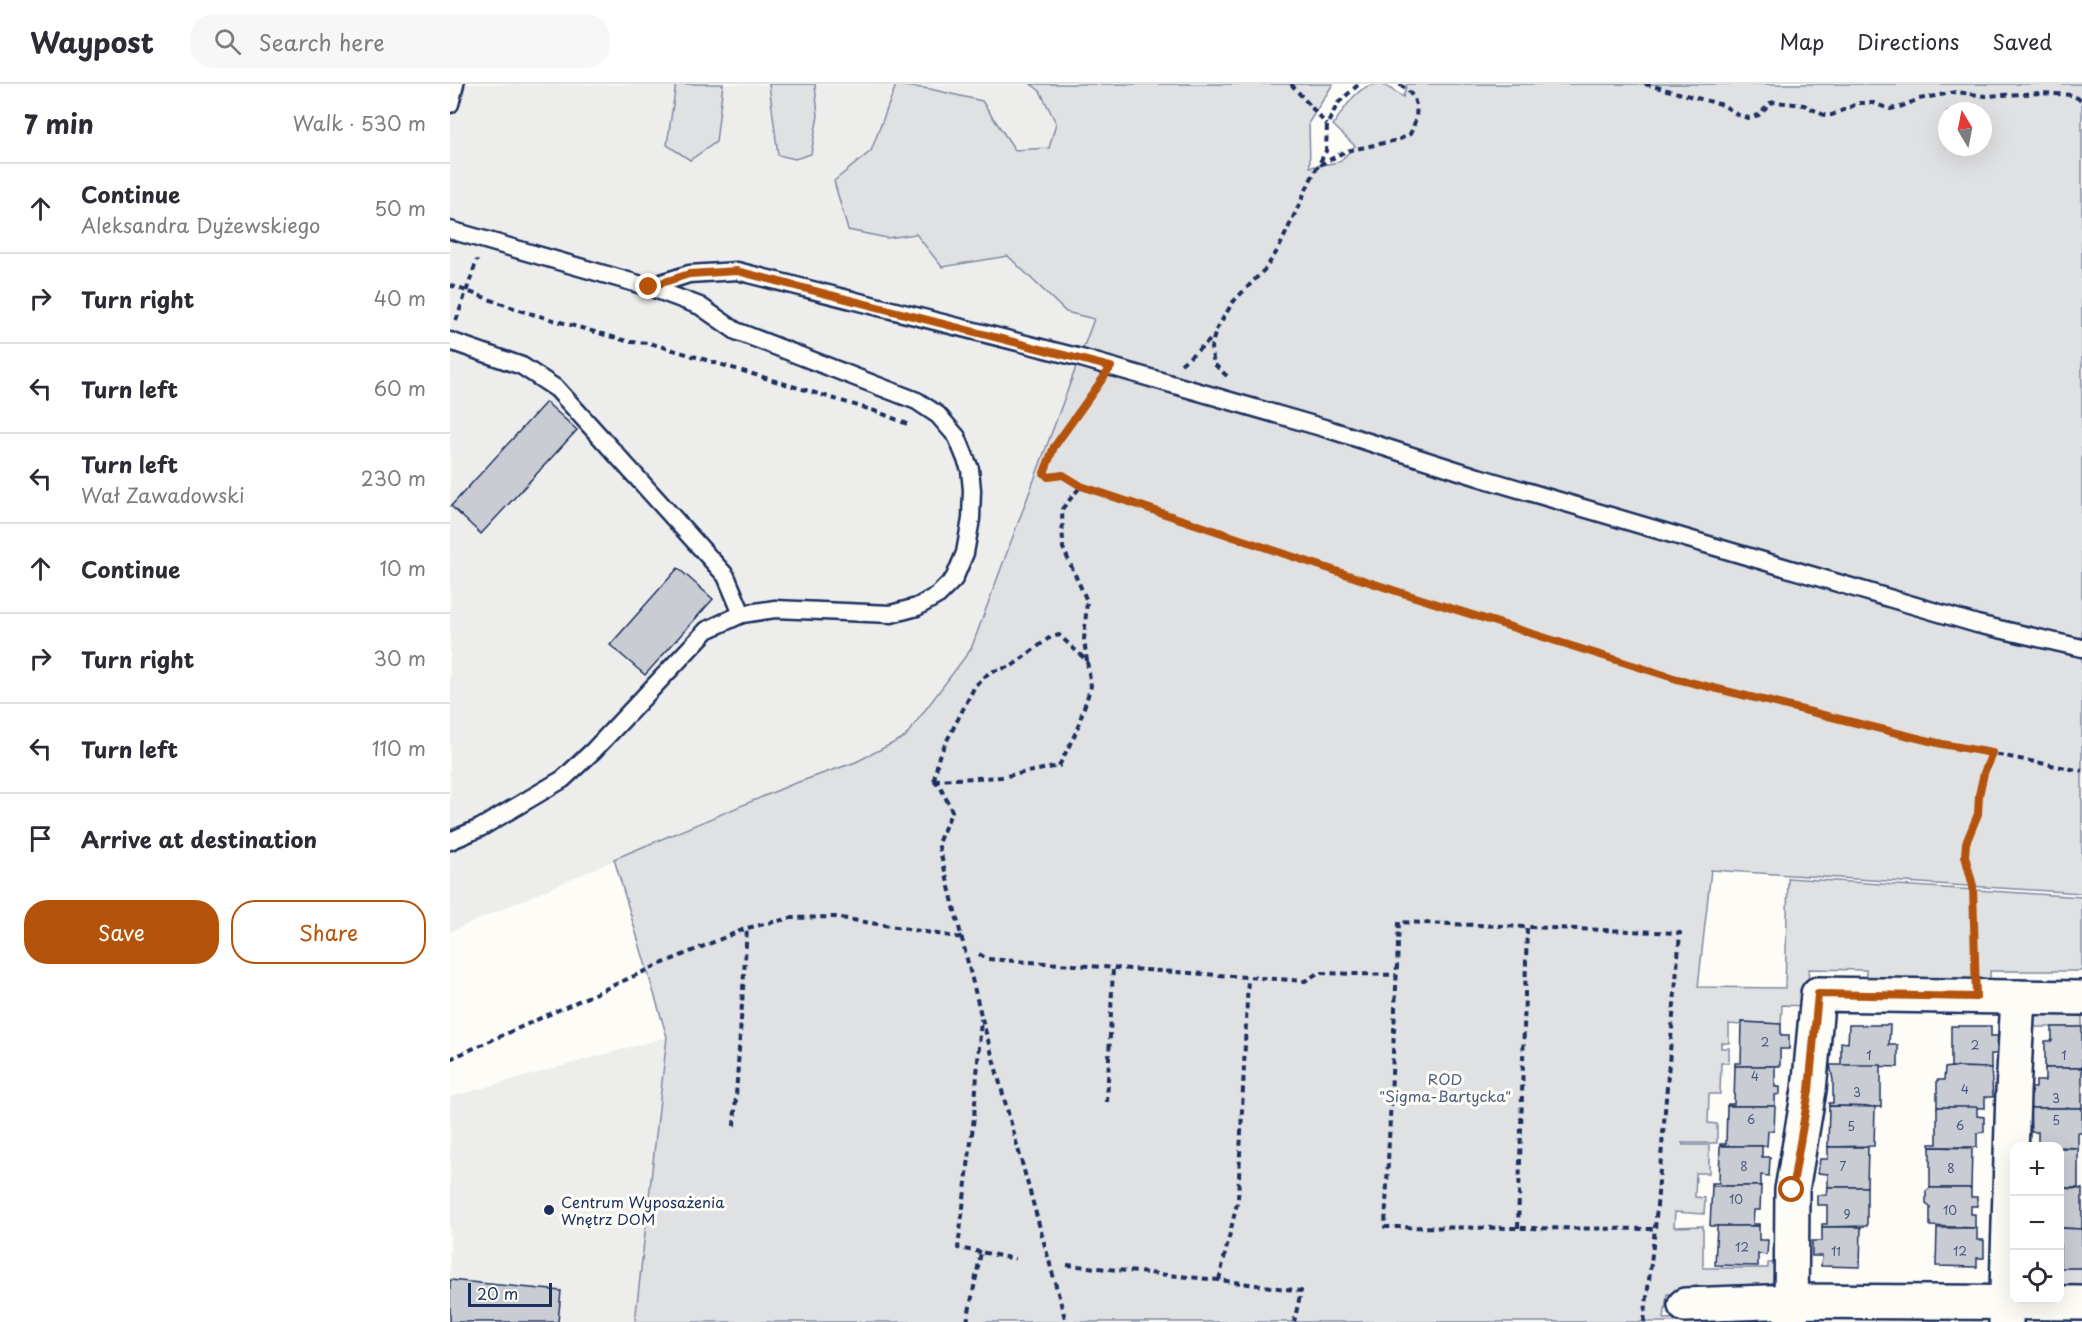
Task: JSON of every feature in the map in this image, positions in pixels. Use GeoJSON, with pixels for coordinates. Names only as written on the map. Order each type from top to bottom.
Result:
{"type":"FeatureCollection","features":[{"type":"Feature","properties":{"kind":"street"},"geometry":{"type":"LineString","coordinates":[[1791,1312],[1792,1190],[1809,1090],[1818,994],[2082,998]]}},
{"type":"Feature","properties":{"kind":"street"},"geometry":{"type":"LineString","coordinates":[[2006,1312],[2018,997]]}},
{"type":"Feature","properties":{"kind":"street"},"geometry":{"type":"LineString","coordinates":[[1685,1305],[1791,1312],[2006,1312],[2082,1303]]}},
{"type":"Feature","properties":{"kind":"lane"},"geometry":{"type":"LineString","coordinates":[[450,104],[455,84]]}},
{"type":"Feature","properties":{"kind":"lane"},"geometry":{"type":"LineString","coordinates":[[450,230],[649,287],[700,306],[736,331],[917,401],[938,415],[957,437],[970,469],[972,500],[965,553],[954,579],[938,595],[917,607],[891,614],[775,609],[742,614],[707,630],[593,751],[563,779],[480,828],[450,841]]}},
{"type":"Feature","properties":{"kind":"lane"},"geometry":{"type":"LineString","coordinates":[[649,287],[689,274],[737,271],[1111,367],[1331,430],[1478,477],[1977,624],[2082,648]]}},
{"type":"Feature","properties":{"kind":"lane"},"geometry":{"type":"LineString","coordinates":[[452,335],[522,366],[557,389],[726,576],[742,614]]}},
{"type":"Feature","properties":{"kind":"path"},"geometry":{"type":"LineString","coordinates":[[1291,84],[1327,125]]}},
{"type":"Feature","properties":{"kind":"path"},"geometry":{"type":"LineString","coordinates":[[1230,378],[1214,364],[1211,348],[1216,330],[1233,302],[1266,268],[1279,248],[1326,151],[1327,125],[1338,103],[1359,84]]}},
{"type":"Feature","properties":{"kind":"path"},"geometry":{"type":"LineString","coordinates":[[1320,165],[1346,151],[1398,140],[1410,134],[1418,113],[1414,98],[1398,84]]}},
{"type":"Feature","properties":{"kind":"path"},"geometry":{"type":"LineString","coordinates":[[1646,84],[1723,105],[1738,115],[1748,118],[1758,115],[1770,103],[1775,102],[1804,105],[1824,115],[1832,115],[1859,103],[1873,103],[1890,109],[1919,99],[1956,92],[1986,96],[2041,93],[2071,95],[2082,100]]}},
{"type":"Feature","properties":{"kind":"path"},"geometry":{"type":"LineString","coordinates":[[452,335],[484,240]]}},
{"type":"Feature","properties":{"kind":"path"},"geometry":{"type":"LineString","coordinates":[[450,285],[522,311],[630,342],[650,343],[855,405],[919,429]]}},
{"type":"Feature","properties":{"kind":"path"},"geometry":{"type":"LineString","coordinates":[[1150,378],[1186,362],[1214,336]]}},
{"type":"Feature","properties":{"kind":"path"},"geometry":{"type":"LineString","coordinates":[[1111,367],[1054,447],[1044,473],[1048,477],[1063,475],[1081,486],[1396,591],[1677,679],[1930,741],[2082,771]]}},
{"type":"Feature","properties":{"kind":"path"},"geometry":{"type":"LineString","coordinates":[[934,780],[1001,777],[1059,766],[1076,732],[1091,686],[1084,639],[1087,601],[1063,548],[1062,509],[1081,486]]}},
{"type":"Feature","properties":{"kind":"path"},"geometry":{"type":"LineString","coordinates":[[934,780],[939,756],[975,686],[990,672],[1012,666],[1049,638],[1059,636],[1087,661]]}},
{"type":"Feature","properties":{"kind":"path"},"geometry":{"type":"LineString","coordinates":[[1976,997],[1973,886],[1965,856],[1966,843],[1978,814],[1984,773],[1992,753]]}},
{"type":"Feature","properties":{"kind":"path"},"geometry":{"type":"LineString","coordinates":[[934,780],[941,788],[952,811],[938,843],[981,1015],[1066,1322]]}},
{"type":"Feature","properties":{"kind":"path"},"geometry":{"type":"LineString","coordinates":[[450,1059],[654,967],[747,928],[791,918],[835,917],[962,938]]}},
{"type":"Feature","properties":{"kind":"path"},"geometry":{"type":"LineString","coordinates":[[1644,1322],[1654,1229],[1680,933],[1399,922],[1385,1227],[1654,1229]]}},
{"type":"Feature","properties":{"kind":"path"},"geometry":{"type":"LineString","coordinates":[[1518,1228],[1527,927]]}},
{"type":"Feature","properties":{"kind":"path"},"geometry":{"type":"LineString","coordinates":[[734,1126],[747,928]]}},
{"type":"Feature","properties":{"kind":"path"},"geometry":{"type":"LineString","coordinates":[[979,954],[987,958],[1305,981],[1318,973],[1396,975]]}},
{"type":"Feature","properties":{"kind":"path"},"geometry":{"type":"LineString","coordinates":[[1107,1102],[1113,968]]}},
{"type":"Feature","properties":{"kind":"path"},"geometry":{"type":"LineString","coordinates":[[1219,1280],[1238,1199],[1248,978]]}},
{"type":"Feature","properties":{"kind":"path"},"geometry":{"type":"LineString","coordinates":[[981,1015],[974,1117],[958,1248],[1015,1259]]}},
{"type":"Feature","properties":{"kind":"path"},"geometry":{"type":"LineString","coordinates":[[967,1322],[981,1252]]}},
{"type":"Feature","properties":{"kind":"path"},"geometry":{"type":"LineString","coordinates":[[1066,1265],[1219,1280],[1301,1291],[1294,1322]]}},
{"type":"Feature","properties":{"kind":"shaded area"},"geometry":{"type":"Polygon","coordinates":[[[450,84],[1112,84],[1095,319],[971,649],[905,737],[856,762],[793,784],[715,816],[450,932],[450,84]]]}},
{"type":"Feature","properties":{"kind":"shaded area","name":"Centrum Wyposażenia Wnętrz DOM"},"geometry":{"type":"Polygon","coordinates":[[[667,1037],[635,1322],[450,1322],[450,1097],[667,1037]]]}},
{"type":"Feature","properties":{"kind":"green space"},"geometry":{"type":"Polygon","coordinates":[[[676,84],[723,84],[716,142],[690,160],[667,145],[676,84]]]}},
{"type":"Feature","properties":{"kind":"green space"},"geometry":{"type":"Polygon","coordinates":[[[769,84],[815,84],[818,116],[811,154],[795,159],[778,155],[769,84]]]}},
{"type":"Feature","properties":{"kind":"green space","name":"ROD \"Sigma-Bartycka\""},"geometry":{"type":"Polygon","coordinates":[[[1031,84],[1333,84],[1309,122],[1310,167],[1339,162],[1355,146],[1333,125],[1357,93],[1370,85],[1378,84],[1388,87],[1403,97],[1407,84],[2082,84],[2082,893],[1711,870],[1698,987],[1785,988],[1788,878],[2082,897],[2082,971],[1990,971],[1990,982],[1866,981],[1866,970],[1809,969],[1806,1006],[1782,1005],[1781,1024],[1742,1022],[1742,1025],[1729,1024],[1729,1043],[1721,1043],[1721,1048],[1729,1048],[1729,1063],[1721,1063],[1720,1094],[1709,1094],[1708,1123],[1717,1124],[1717,1143],[1682,1143],[1683,1145],[1709,1145],[1709,1173],[1696,1173],[1695,1197],[1705,1198],[1704,1214],[1675,1212],[1674,1227],[1703,1226],[1703,1268],[1768,1268],[1768,1263],[1780,1263],[1778,1274],[1771,1283],[1744,1291],[1667,1294],[1664,1319],[1759,1316],[1772,1322],[635,1322],[667,1037],[614,859],[793,784],[856,762],[905,737],[971,649],[1094,319],[1066,312],[1008,256],[942,267],[916,234],[887,238],[848,230],[834,181],[871,151],[896,85],[930,89],[982,101],[1015,150],[1049,148],[1056,123],[1040,91],[1031,84]]]}},
{"type":"Feature","properties":{"kind":"green space"},"geometry":{"type":"Polygon","coordinates":[[[2082,1006],[2082,1027],[2029,1027],[2029,1010],[2082,1006]]]}},
{"type":"Feature","properties":{"kind":"green space"},"geometry":{"type":"Polygon","coordinates":[[[2064,1268],[2082,1268],[2082,1288],[2064,1288],[2064,1268]]]}},
{"type":"Feature","properties":{"kind":"building"},"geometry":{"type":"Polygon","coordinates":[[[546,402],[577,430],[481,534],[451,506],[546,402]]]}},
{"type":"Feature","properties":{"kind":"building"},"geometry":{"type":"Polygon","coordinates":[[[678,568],[713,599],[645,675],[610,645],[678,568]]]}},
{"type":"Feature","properties":{"kind":"building"},"geometry":{"type":"Polygon","coordinates":[[[1742,1022],[1781,1024],[1781,1035],[1789,1035],[1789,1049],[1780,1049],[1780,1066],[1735,1066],[1735,1063],[1741,1063],[1742,1022]]]}},
{"type":"Feature","properties":{"kind":"building"},"geometry":{"type":"Polygon","coordinates":[[[1849,1025],[1890,1025],[1889,1045],[1898,1045],[1898,1067],[1841,1065],[1841,1042],[1848,1043],[1849,1025]]]}},
{"type":"Feature","properties":{"kind":"building"},"geometry":{"type":"Polygon","coordinates":[[[1951,1026],[1991,1026],[1991,1036],[2000,1036],[1999,1054],[1991,1054],[1991,1068],[1951,1067],[1951,1026]]]}},
{"type":"Feature","properties":{"kind":"building"},"geometry":{"type":"Polygon","coordinates":[[[2052,1027],[2082,1027],[2082,1068],[2045,1068],[2045,1041],[2052,1041],[2052,1027]]]}},
{"type":"Feature","properties":{"kind":"building"},"geometry":{"type":"Polygon","coordinates":[[[1830,1065],[1881,1065],[1881,1107],[1829,1106],[1829,1103],[1833,1103],[1833,1080],[1830,1065]]]}},
{"type":"Feature","properties":{"kind":"building"},"geometry":{"type":"Polygon","coordinates":[[[1735,1066],[1775,1066],[1775,1087],[1780,1087],[1780,1094],[1775,1095],[1775,1106],[1727,1106],[1734,1104],[1735,1066]]]}},
{"type":"Feature","properties":{"kind":"building"},"geometry":{"type":"Polygon","coordinates":[[[1945,1068],[1991,1068],[1993,1097],[1985,1097],[1985,1108],[1937,1107],[1937,1080],[1944,1080],[1945,1068]]]}},
{"type":"Feature","properties":{"kind":"building"},"geometry":{"type":"Polygon","coordinates":[[[2045,1068],[2082,1068],[2082,1108],[2030,1108],[2030,1088],[2036,1088],[2036,1081],[2045,1081],[2045,1068]]]}},
{"type":"Feature","properties":{"kind":"building"},"geometry":{"type":"Polygon","coordinates":[[[1727,1106],[1775,1106],[1774,1131],[1768,1131],[1767,1146],[1720,1146],[1720,1144],[1726,1144],[1727,1106]]]}},
{"type":"Feature","properties":{"kind":"building"},"geometry":{"type":"Polygon","coordinates":[[[1829,1106],[1875,1107],[1874,1146],[1828,1147],[1829,1106]]]}},
{"type":"Feature","properties":{"kind":"building"},"geometry":{"type":"Polygon","coordinates":[[[1937,1107],[1977,1107],[1977,1116],[1984,1117],[1984,1132],[1977,1133],[1977,1147],[1930,1147],[1930,1144],[1937,1144],[1937,1107]]]}},
{"type":"Feature","properties":{"kind":"building"},"geometry":{"type":"Polygon","coordinates":[[[2030,1108],[2082,1108],[2082,1133],[2078,1133],[2078,1148],[2064,1147],[2064,1142],[2038,1142],[2038,1132],[2031,1132],[2030,1108]]]}},
{"type":"Feature","properties":{"kind":"building"},"geometry":{"type":"Polygon","coordinates":[[[1720,1146],[1762,1146],[1762,1157],[1770,1157],[1769,1176],[1761,1175],[1761,1186],[1712,1186],[1712,1183],[1719,1183],[1720,1146]]]}},
{"type":"Feature","properties":{"kind":"building"},"geometry":{"type":"Polygon","coordinates":[[[1828,1147],[1868,1147],[1867,1187],[1828,1187],[1828,1174],[1818,1173],[1820,1159],[1828,1159],[1828,1147]]]}},
{"type":"Feature","properties":{"kind":"building"},"geometry":{"type":"Polygon","coordinates":[[[1930,1147],[1972,1148],[1971,1188],[1930,1188],[1930,1147]]]}},
{"type":"Feature","properties":{"kind":"building"},"geometry":{"type":"Polygon","coordinates":[[[2064,1148],[2078,1148],[2078,1188],[2064,1188],[2064,1148]]]}},
{"type":"Feature","properties":{"kind":"building"},"geometry":{"type":"Polygon","coordinates":[[[1712,1186],[1761,1186],[1760,1210],[1754,1210],[1753,1224],[1759,1224],[1759,1226],[1710,1226],[1712,1186]]]}},
{"type":"Feature","properties":{"kind":"building"},"geometry":{"type":"Polygon","coordinates":[[[1828,1187],[1867,1187],[1867,1226],[1822,1227],[1822,1224],[1827,1224],[1827,1205],[1817,1205],[1817,1195],[1827,1195],[1828,1187]]]}},
{"type":"Feature","properties":{"kind":"building"},"geometry":{"type":"Polygon","coordinates":[[[1930,1188],[1971,1188],[1971,1197],[1977,1197],[1977,1206],[1971,1206],[1971,1214],[1975,1214],[1977,1228],[1930,1226],[1930,1207],[1926,1204],[1926,1191],[1930,1188]]]}},
{"type":"Feature","properties":{"kind":"building"},"geometry":{"type":"Polygon","coordinates":[[[2064,1188],[2082,1189],[2082,1229],[2064,1228],[2064,1188]]]}},
{"type":"Feature","properties":{"kind":"building"},"geometry":{"type":"Polygon","coordinates":[[[1717,1226],[1759,1226],[1759,1240],[1768,1240],[1767,1255],[1758,1254],[1758,1266],[1715,1265],[1717,1226]]]}},
{"type":"Feature","properties":{"kind":"building"},"geometry":{"type":"Polygon","coordinates":[[[1822,1227],[1861,1227],[1860,1267],[1821,1266],[1822,1256],[1812,1256],[1812,1241],[1822,1241],[1822,1227]]]}},
{"type":"Feature","properties":{"kind":"building"},"geometry":{"type":"Polygon","coordinates":[[[1937,1228],[1977,1228],[1977,1240],[1984,1240],[1984,1258],[1977,1258],[1977,1267],[1936,1266],[1937,1228]]]}},
{"type":"Feature","properties":{"kind":"building"},"geometry":{"type":"Polygon","coordinates":[[[2064,1228],[2082,1229],[2082,1268],[2064,1268],[2064,1228]]]}},
{"type":"Feature","properties":{"kind":"building"},"geometry":{"type":"Polygon","coordinates":[[[450,1280],[561,1291],[558,1322],[450,1322],[450,1280]]]}},
{"type":"Feature","properties":{"kind":"place","name":"Centrum Wyposażenia Wnętrz DOM"},"geometry":{"type":"Point","coordinates":[549,1210]}},
{"type":"Feature","properties":{"kind":"route"},"geometry":{"type":"LineString","coordinates":[[649,287],[689,274],[737,271],[1111,367],[1054,447],[1044,473],[1048,477],[1063,475],[1081,486],[1396,591],[1677,679],[1942,744],[1992,753],[1984,773],[1978,814],[1966,843],[1965,856],[1973,886],[1976,997],[1818,994],[1809,1090],[1792,1190]]}}]}
